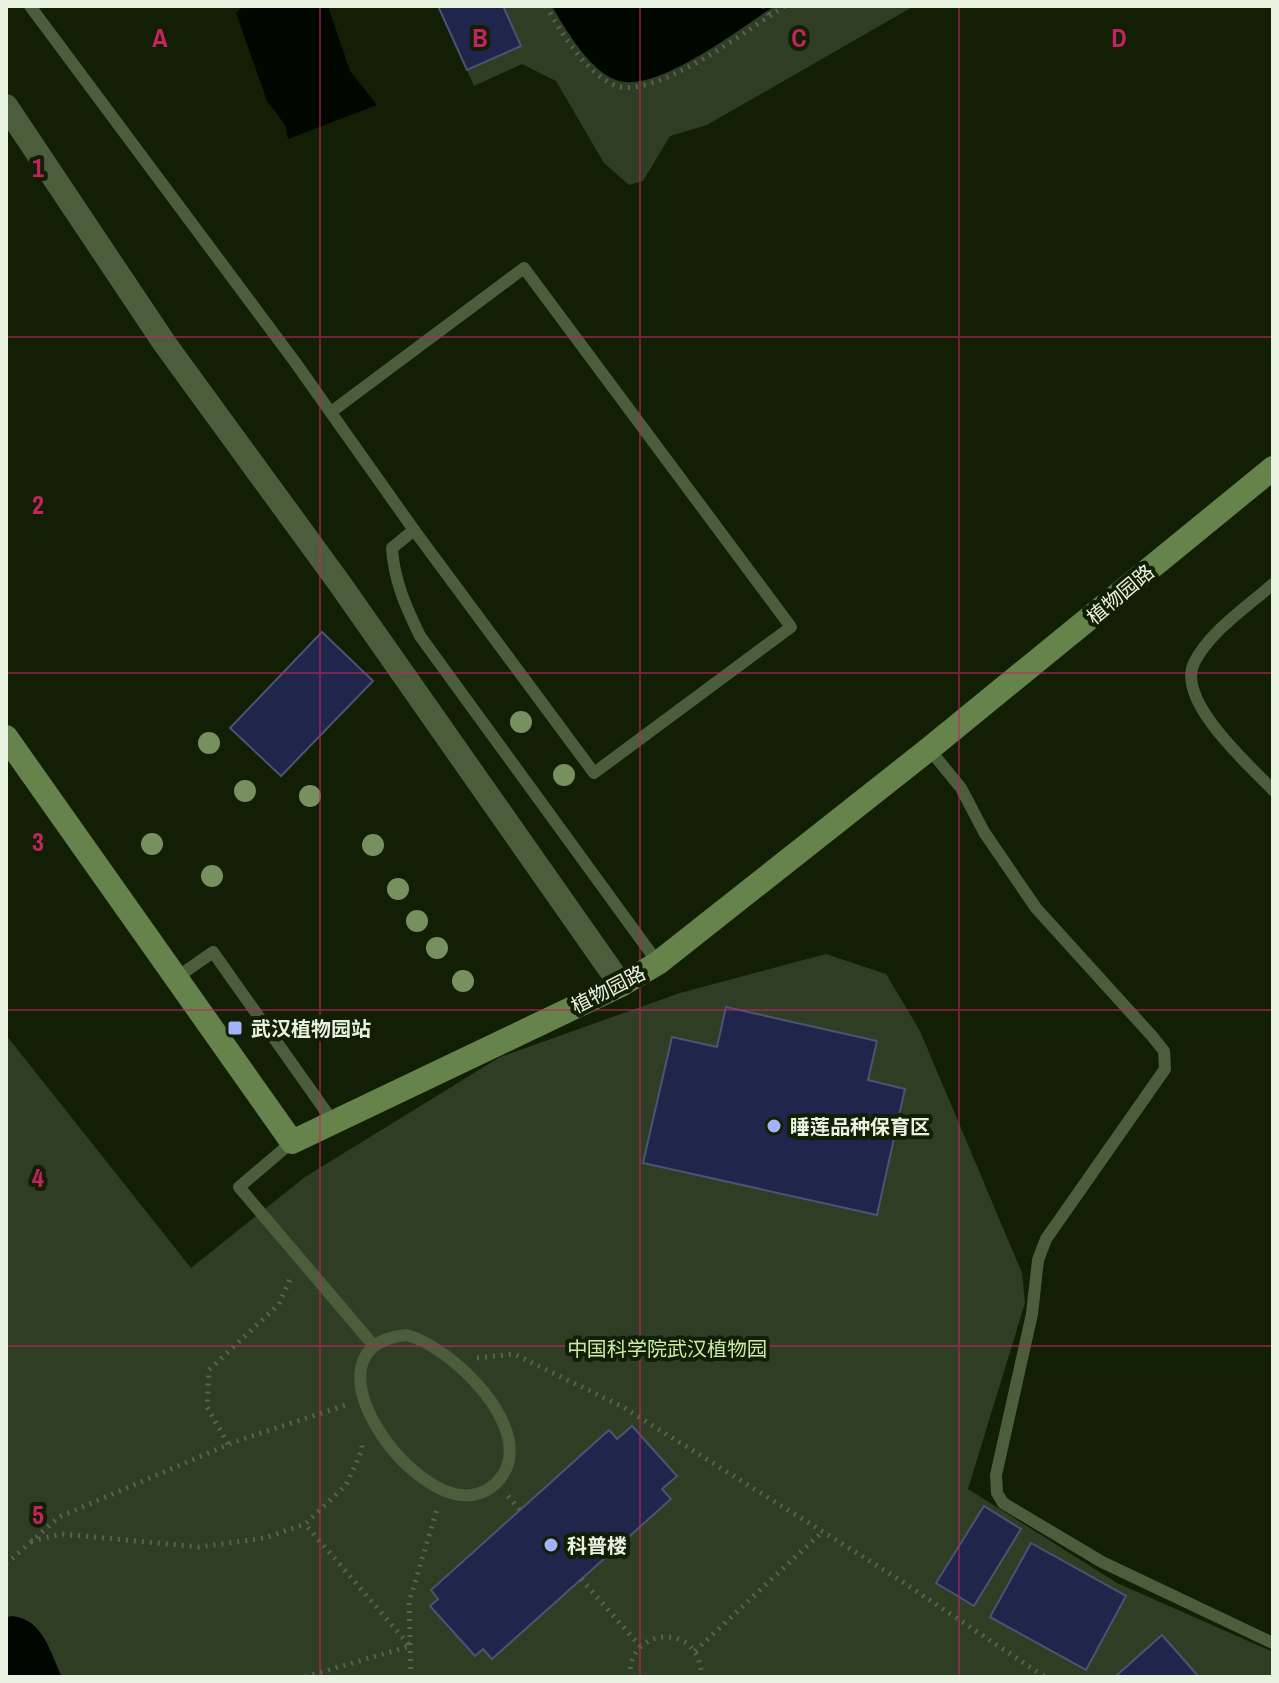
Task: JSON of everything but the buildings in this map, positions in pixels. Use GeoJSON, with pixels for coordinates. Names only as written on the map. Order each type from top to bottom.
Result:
{"type":"FeatureCollection","features":[{"type":"Feature","properties":{"kind":"street"},"geometry":{"type":"LineString","coordinates":[[6,106],[165,344],[349,597],[621,985]]}},
{"type":"Feature","properties":{"kind":"street","name":"植物园路"},"geometry":{"type":"LineString","coordinates":[[292,1142],[621,985],[658,963],[929,749],[1273,468]]}},
{"type":"Feature","properties":{"kind":"street"},"geometry":{"type":"LineString","coordinates":[[6,737],[292,1142]]}},
{"type":"Feature","properties":{"kind":"lane"},"geometry":{"type":"LineString","coordinates":[[30,6],[594,773],[791,627],[524,268],[331,412]]}},
{"type":"Feature","properties":{"kind":"lane"},"geometry":{"type":"LineString","coordinates":[[414,530],[392,548],[399,592],[420,636],[658,963]]}},
{"type":"Feature","properties":{"kind":"lane"},"geometry":{"type":"LineString","coordinates":[[1273,584],[1214,637],[1193,664],[1190,684],[1210,721],[1273,790]]}},
{"type":"Feature","properties":{"kind":"lane"},"geometry":{"type":"LineString","coordinates":[[929,749],[961,788],[984,832],[1036,908],[1152,1036],[1166,1060],[1165,1069],[1046,1239],[1038,1260],[1032,1314],[996,1475],[997,1493],[1003,1503],[1102,1562],[1273,1643]]}},
{"type":"Feature","properties":{"kind":"lane"},"geometry":{"type":"LineString","coordinates":[[176,978],[213,952],[334,1123]]}},
{"type":"Feature","properties":{"kind":"lane"},"geometry":{"type":"LineString","coordinates":[[292,1142],[239,1187],[374,1346]]}},
{"type":"Feature","properties":{"kind":"lane"},"geometry":{"type":"LineString","coordinates":[[391,1336],[420,1338],[462,1367],[487,1396],[510,1443],[510,1458],[497,1483],[476,1494],[453,1494],[443,1489],[425,1478],[393,1449],[370,1413],[359,1379],[361,1365],[374,1346],[391,1336]]}},
{"type":"Feature","properties":{"kind":"path"},"geometry":{"type":"LineString","coordinates":[[546,6],[583,59],[608,81],[624,88],[646,86],[673,74],[785,6]]}},
{"type":"Feature","properties":{"kind":"path"},"geometry":{"type":"LineString","coordinates":[[764,6],[770,16]]}},
{"type":"Feature","properties":{"kind":"path"},"geometry":{"type":"LineString","coordinates":[[228,1444],[207,1407],[209,1370],[279,1304],[299,1258]]}},
{"type":"Feature","properties":{"kind":"path"},"geometry":{"type":"LineString","coordinates":[[471,1358],[514,1354],[623,1407],[889,1573],[1045,1677]]}},
{"type":"Feature","properties":{"kind":"path"},"geometry":{"type":"LineString","coordinates":[[6,1564],[59,1517],[228,1444],[360,1401]]}},
{"type":"Feature","properties":{"kind":"path"},"geometry":{"type":"LineString","coordinates":[[31,1541],[62,1534],[199,1547],[265,1538],[305,1524],[346,1485],[362,1450],[361,1425]]}},
{"type":"Feature","properties":{"kind":"path"},"geometry":{"type":"LineString","coordinates":[[411,1677],[409,1602],[443,1489]]}},
{"type":"Feature","properties":{"kind":"path"},"geometry":{"type":"LineString","coordinates":[[305,1524],[410,1646]]}},
{"type":"Feature","properties":{"kind":"path"},"geometry":{"type":"LineString","coordinates":[[695,1651],[821,1533]]}},
{"type":"Feature","properties":{"kind":"path"},"geometry":{"type":"LineString","coordinates":[[581,1579],[640,1646]]}},
{"type":"Feature","properties":{"kind":"path"},"geometry":{"type":"LineString","coordinates":[[630,1677],[632,1657],[640,1646],[664,1636],[676,1637],[695,1651],[701,1662],[701,1677]]}},
{"type":"Feature","properties":{"kind":"path"},"geometry":{"type":"LineString","coordinates":[[305,1677],[410,1646]]}},
{"type":"Feature","properties":{"kind":"green space"},"geometry":{"type":"Polygon","coordinates":[[[438,6],[914,6],[707,125],[670,136],[643,181],[629,185],[604,163],[556,81],[522,64],[474,86],[438,6]]]}},
{"type":"Feature","properties":{"kind":"green space","name":"中国科学院武汉植物园"},"geometry":{"type":"Polygon","coordinates":[[[826,954],[886,974],[920,1031],[1022,1273],[1025,1303],[968,1489],[1117,1583],[1273,1652],[1273,1677],[6,1677],[6,1035],[191,1268],[305,1177],[500,1057],[680,993],[826,954]]]}},
{"type":"Feature","properties":{"kind":"shaded area"},"geometry":{"type":"Polygon","coordinates":[[[243,6],[328,6],[350,71],[377,105],[288,139],[285,125],[267,101],[236,13],[243,6]]]}},
{"type":"Feature","properties":{"kind":"shaded area"},"geometry":{"type":"Polygon","coordinates":[[[552,6],[775,6],[675,69],[633,82],[616,80],[597,68],[579,48],[552,6]]]}},
{"type":"Feature","properties":{"kind":"shaded area"},"geometry":{"type":"Polygon","coordinates":[[[13,1616],[39,1630],[62,1677],[6,1677],[6,1617],[13,1616]]]}},
{"type":"Feature","properties":{"kind":"place","name":"武汉植物园站"},"geometry":{"type":"Point","coordinates":[235,1028]}},
{"type":"Feature","properties":{"kind":"place","name":"睡莲品种保育区"},"geometry":{"type":"Point","coordinates":[774,1126]}},
{"type":"Feature","properties":{"kind":"place","name":"科普楼"},"geometry":{"type":"Point","coordinates":[551,1545]}}]}
